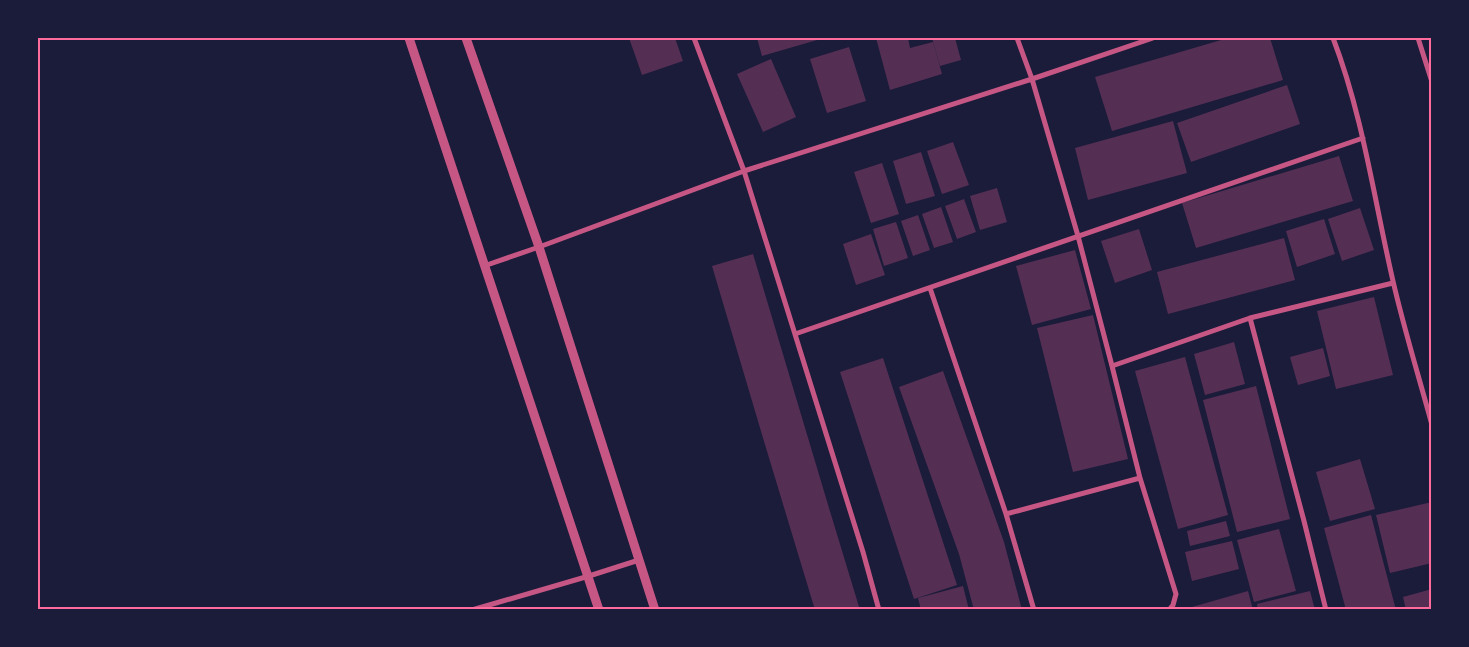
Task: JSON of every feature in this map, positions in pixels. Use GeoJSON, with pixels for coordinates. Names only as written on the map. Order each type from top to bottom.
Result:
{"type":"FeatureCollection","features":[{"type":"Feature","properties":{"kind":"street"},"geometry":{"type":"LineString","coordinates":[[409,38],[599,610]]}},
{"type":"Feature","properties":{"kind":"street"},"geometry":{"type":"LineString","coordinates":[[466,38],[539,247],[655,610]]}},
{"type":"Feature","properties":{"kind":"street"},"geometry":{"type":"LineString","coordinates":[[694,38],[744,171],[863,552],[879,610]]}},
{"type":"Feature","properties":{"kind":"street"},"geometry":{"type":"LineString","coordinates":[[1017,38],[1032,79],[1078,236],[1140,478],[1176,594],[1173,605],[1169,610]]}},
{"type":"Feature","properties":{"kind":"street"},"geometry":{"type":"LineString","coordinates":[[484,266],[744,171],[1154,38]]}},
{"type":"Feature","properties":{"kind":"street"},"geometry":{"type":"LineString","coordinates":[[1333,38],[1345,68],[1363,138],[1393,283],[1432,425]]}},
{"type":"Feature","properties":{"kind":"street"},"geometry":{"type":"LineString","coordinates":[[1418,38],[1432,82]]}},
{"type":"Feature","properties":{"kind":"street"},"geometry":{"type":"LineString","coordinates":[[795,334],[1363,138]]}},
{"type":"Feature","properties":{"kind":"street"},"geometry":{"type":"LineString","coordinates":[[1112,366],[1250,318],[1393,283]]}},
{"type":"Feature","properties":{"kind":"street"},"geometry":{"type":"LineString","coordinates":[[930,288],[1006,514],[1034,610]]}},
{"type":"Feature","properties":{"kind":"street"},"geometry":{"type":"LineString","coordinates":[[1250,318],[1326,610]]}},
{"type":"Feature","properties":{"kind":"street"},"geometry":{"type":"LineString","coordinates":[[1006,514],[1140,478]]}},
{"type":"Feature","properties":{"kind":"street"},"geometry":{"type":"LineString","coordinates":[[472,610],[639,560]]}},
{"type":"Feature","properties":{"kind":"building"},"geometry":{"type":"Polygon","coordinates":[[[629,38],[675,38],[683,61],[642,75],[629,38]]]}},
{"type":"Feature","properties":{"kind":"building"},"geometry":{"type":"Polygon","coordinates":[[[757,38],[824,38],[762,56],[757,38]]]}},
{"type":"Feature","properties":{"kind":"building"},"geometry":{"type":"Polygon","coordinates":[[[876,38],[908,38],[910,48],[933,42],[942,74],[890,90],[876,38]]]}},
{"type":"Feature","properties":{"kind":"building"},"geometry":{"type":"Polygon","coordinates":[[[932,38],[955,38],[961,60],[940,66],[932,38]]]}},
{"type":"Feature","properties":{"kind":"building"},"geometry":{"type":"Polygon","coordinates":[[[1228,38],[1270,38],[1283,80],[1112,131],[1095,77],[1228,38]]]}},
{"type":"Feature","properties":{"kind":"building"},"geometry":{"type":"Polygon","coordinates":[[[849,47],[866,101],[827,113],[810,59],[849,47]]]}},
{"type":"Feature","properties":{"kind":"building"},"geometry":{"type":"Polygon","coordinates":[[[771,59],[796,117],[763,132],[737,74],[771,59]]]}},
{"type":"Feature","properties":{"kind":"building"},"geometry":{"type":"Polygon","coordinates":[[[1287,85],[1300,124],[1191,162],[1177,123],[1287,85]]]}},
{"type":"Feature","properties":{"kind":"building"},"geometry":{"type":"Polygon","coordinates":[[[1173,121],[1187,173],[1088,200],[1075,148],[1173,121]]]}},
{"type":"Feature","properties":{"kind":"building"},"geometry":{"type":"Polygon","coordinates":[[[953,142],[969,185],[942,194],[927,151],[953,142]]]}},
{"type":"Feature","properties":{"kind":"building"},"geometry":{"type":"Polygon","coordinates":[[[921,152],[935,196],[906,204],[893,161],[921,152]]]}},
{"type":"Feature","properties":{"kind":"building"},"geometry":{"type":"Polygon","coordinates":[[[1339,156],[1353,201],[1196,248],[1182,203],[1339,156]]]}},
{"type":"Feature","properties":{"kind":"building"},"geometry":{"type":"Polygon","coordinates":[[[882,163],[899,214],[871,223],[854,172],[882,163]]]}},
{"type":"Feature","properties":{"kind":"building"},"geometry":{"type":"Polygon","coordinates":[[[997,188],[1007,222],[980,230],[970,196],[997,188]]]}},
{"type":"Feature","properties":{"kind":"building"},"geometry":{"type":"Polygon","coordinates":[[[964,199],[976,232],[957,239],[945,206],[964,199]]]}},
{"type":"Feature","properties":{"kind":"building"},"geometry":{"type":"Polygon","coordinates":[[[941,207],[953,242],[934,248],[922,214],[941,207]]]}},
{"type":"Feature","properties":{"kind":"building"},"geometry":{"type":"Polygon","coordinates":[[[1360,208],[1374,250],[1342,261],[1328,219],[1360,208]]]}},
{"type":"Feature","properties":{"kind":"building"},"geometry":{"type":"Polygon","coordinates":[[[918,215],[930,250],[913,256],[901,221],[918,215]]]}},
{"type":"Feature","properties":{"kind":"building"},"geometry":{"type":"Polygon","coordinates":[[[1324,219],[1335,254],[1297,267],[1286,231],[1324,219]]]}},
{"type":"Feature","properties":{"kind":"building"},"geometry":{"type":"Polygon","coordinates":[[[896,222],[908,258],[884,266],[873,229],[896,222]]]}},
{"type":"Feature","properties":{"kind":"building"},"geometry":{"type":"Polygon","coordinates":[[[1139,229],[1152,270],[1115,283],[1101,241],[1139,229]]]}},
{"type":"Feature","properties":{"kind":"building"},"geometry":{"type":"Polygon","coordinates":[[[871,234],[885,275],[856,285],[843,244],[871,234]]]}},
{"type":"Feature","properties":{"kind":"building"},"geometry":{"type":"Polygon","coordinates":[[[1284,238],[1295,280],[1168,314],[1157,272],[1284,238]]]}},
{"type":"Feature","properties":{"kind":"building"},"geometry":{"type":"Polygon","coordinates":[[[1075,250],[1091,309],[1032,325],[1016,266],[1075,250]]]}},
{"type":"Feature","properties":{"kind":"building"},"geometry":{"type":"Polygon","coordinates":[[[753,254],[860,610],[815,610],[763,438],[712,266],[753,254]]]}},
{"type":"Feature","properties":{"kind":"building"},"geometry":{"type":"Polygon","coordinates":[[[1374,297],[1393,375],[1336,389],[1317,311],[1374,297]]]}},
{"type":"Feature","properties":{"kind":"building"},"geometry":{"type":"Polygon","coordinates":[[[1093,315],[1128,459],[1073,472],[1037,328],[1093,315]]]}},
{"type":"Feature","properties":{"kind":"building"},"geometry":{"type":"Polygon","coordinates":[[[1234,342],[1245,384],[1205,395],[1194,354],[1234,342]]]}},
{"type":"Feature","properties":{"kind":"building"},"geometry":{"type":"Polygon","coordinates":[[[1323,348],[1330,376],[1298,385],[1290,357],[1323,348]]]}},
{"type":"Feature","properties":{"kind":"building"},"geometry":{"type":"Polygon","coordinates":[[[1185,357],[1228,515],[1178,529],[1135,371],[1185,357]]]}},
{"type":"Feature","properties":{"kind":"building"},"geometry":{"type":"Polygon","coordinates":[[[883,358],[957,585],[914,599],[840,372],[883,358]]]}},
{"type":"Feature","properties":{"kind":"building"},"geometry":{"type":"Polygon","coordinates":[[[943,371],[1004,542],[1022,610],[974,610],[959,554],[899,387],[943,371]]]}},
{"type":"Feature","properties":{"kind":"building"},"geometry":{"type":"Polygon","coordinates":[[[1256,386],[1290,519],[1237,532],[1203,400],[1256,386]]]}},
{"type":"Feature","properties":{"kind":"building"},"geometry":{"type":"Polygon","coordinates":[[[1360,459],[1375,509],[1330,521],[1316,472],[1360,459]]]}},
{"type":"Feature","properties":{"kind":"building"},"geometry":{"type":"Polygon","coordinates":[[[1432,502],[1432,563],[1390,573],[1376,515],[1432,502]]]}},
{"type":"Feature","properties":{"kind":"building"},"geometry":{"type":"Polygon","coordinates":[[[1371,515],[1396,610],[1346,610],[1324,528],[1371,515]]]}},
{"type":"Feature","properties":{"kind":"building"},"geometry":{"type":"Polygon","coordinates":[[[1226,521],[1230,536],[1190,546],[1187,531],[1226,521]]]}},
{"type":"Feature","properties":{"kind":"building"},"geometry":{"type":"Polygon","coordinates":[[[1279,529],[1296,591],[1254,602],[1237,540],[1279,529]]]}},
{"type":"Feature","properties":{"kind":"building"},"geometry":{"type":"Polygon","coordinates":[[[1232,541],[1239,569],[1192,581],[1185,552],[1232,541]]]}},
{"type":"Feature","properties":{"kind":"building"},"geometry":{"type":"Polygon","coordinates":[[[963,586],[969,610],[921,610],[918,598],[963,586]]]}},
{"type":"Feature","properties":{"kind":"building"},"geometry":{"type":"Polygon","coordinates":[[[1432,589],[1432,610],[1406,610],[1403,597],[1432,589]]]}},
{"type":"Feature","properties":{"kind":"building"},"geometry":{"type":"Polygon","coordinates":[[[1248,591],[1253,610],[1185,610],[1185,609],[1248,591]]]}},
{"type":"Feature","properties":{"kind":"building"},"geometry":{"type":"Polygon","coordinates":[[[1310,591],[1315,610],[1258,610],[1257,604],[1310,591]]]}}]}
